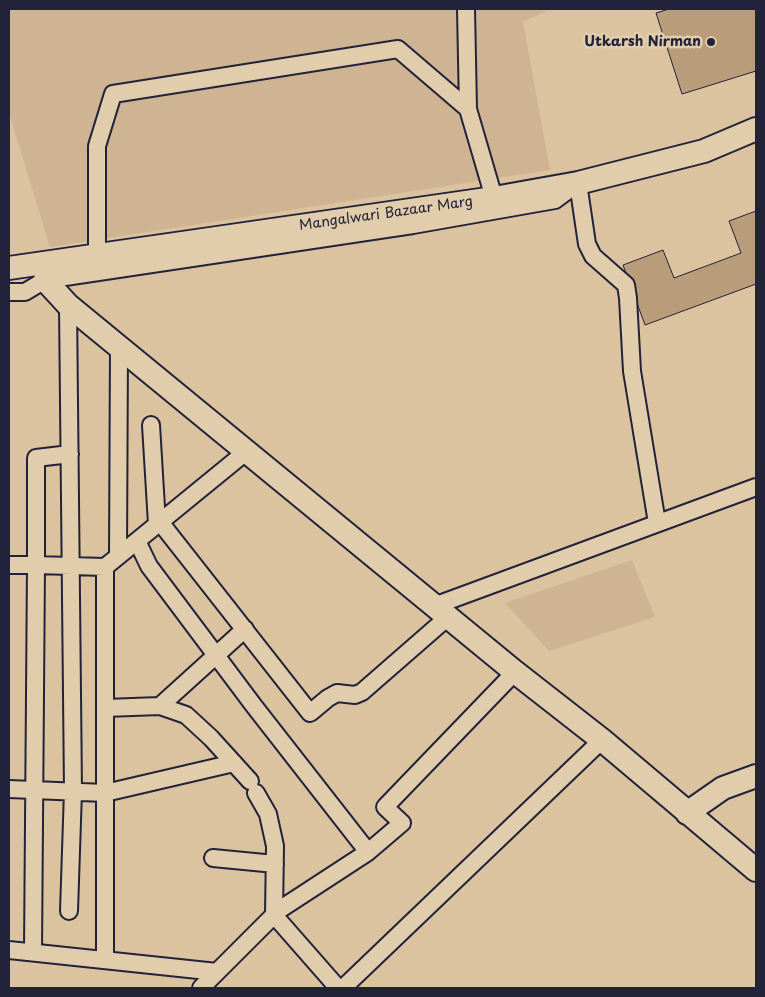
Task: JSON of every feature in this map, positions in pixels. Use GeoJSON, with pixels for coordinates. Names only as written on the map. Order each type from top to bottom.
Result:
{"type":"FeatureCollection","features":[{"type":"Feature","properties":{"kind":"street"},"geometry":{"type":"LineString","coordinates":[[466,9],[468,109],[494,198]]}},
{"type":"Feature","properties":{"kind":"street"},"geometry":{"type":"LineString","coordinates":[[97,256],[97,146],[113,94],[398,49],[468,109]]}},
{"type":"Feature","properties":{"kind":"street","name":"Mangalwari Bazaar Marg"},"geometry":{"type":"LineString","coordinates":[[9,268],[423,209],[578,184],[704,151],[756,131]]}},
{"type":"Feature","properties":{"kind":"street"},"geometry":{"type":"LineString","coordinates":[[9,292],[25,292],[45,280],[414,225],[555,200],[578,184],[588,244],[594,256],[626,285],[632,371],[657,523]]}},
{"type":"Feature","properties":{"kind":"street"},"geometry":{"type":"LineString","coordinates":[[45,280],[68,304],[515,672],[602,740],[756,870]]}},
{"type":"Feature","properties":{"kind":"street"},"geometry":{"type":"LineString","coordinates":[[68,304],[73,791],[70,911]]}},
{"type":"Feature","properties":{"kind":"street"},"geometry":{"type":"LineString","coordinates":[[118,556],[119,346]]}},
{"type":"Feature","properties":{"kind":"street"},"geometry":{"type":"LineString","coordinates":[[151,426],[158,523],[310,712],[328,698],[337,694],[355,695],[362,692],[441,611],[657,523],[756,487]]}},
{"type":"Feature","properties":{"kind":"street"},"geometry":{"type":"LineString","coordinates":[[9,565],[105,567],[247,451]]}},
{"type":"Feature","properties":{"kind":"street"},"geometry":{"type":"LineString","coordinates":[[33,952],[36,458],[70,454]]}},
{"type":"Feature","properties":{"kind":"street"},"geometry":{"type":"LineString","coordinates":[[137,540],[149,566],[368,852]]}},
{"type":"Feature","properties":{"kind":"street"},"geometry":{"type":"LineString","coordinates":[[105,567],[105,960]]}},
{"type":"Feature","properties":{"kind":"street"},"geometry":{"type":"LineString","coordinates":[[160,706],[244,629]]}},
{"type":"Feature","properties":{"kind":"street"},"geometry":{"type":"LineString","coordinates":[[201,988],[274,915],[368,852],[402,822],[385,807],[515,672]]}},
{"type":"Feature","properties":{"kind":"street"},"geometry":{"type":"LineString","coordinates":[[105,708],[160,706],[186,715],[234,763],[253,787],[268,814],[275,846],[274,915],[338,988]]}},
{"type":"Feature","properties":{"kind":"street"},"geometry":{"type":"LineString","coordinates":[[343,988],[602,740]]}},
{"type":"Feature","properties":{"kind":"street"},"geometry":{"type":"LineString","coordinates":[[9,789],[105,793],[234,763]]}},
{"type":"Feature","properties":{"kind":"street"},"geometry":{"type":"LineString","coordinates":[[687,813],[723,788],[756,776]]}},
{"type":"Feature","properties":{"kind":"street"},"geometry":{"type":"LineString","coordinates":[[213,858],[275,864]]}},
{"type":"Feature","properties":{"kind":"street"},"geometry":{"type":"LineString","coordinates":[[9,950],[217,972]]}},
{"type":"Feature","properties":{"kind":"shaded area"},"geometry":{"type":"Polygon","coordinates":[[[9,9],[550,9],[523,22],[550,170],[50,247],[9,113],[9,9]]]}},
{"type":"Feature","properties":{"kind":"shaded area"},"geometry":{"type":"Polygon","coordinates":[[[632,560],[655,617],[549,651],[505,603],[632,560]]]}},
{"type":"Feature","properties":{"kind":"building","name":"Utkarsh Nirman"},"geometry":{"type":"Polygon","coordinates":[[[669,9],[756,9],[756,71],[682,94],[656,13],[669,9]]]}},
{"type":"Feature","properties":{"kind":"building"},"geometry":{"type":"Polygon","coordinates":[[[756,211],[756,284],[645,325],[623,265],[663,250],[674,278],[741,253],[729,221],[756,211]]]}},
{"type":"Feature","properties":{"kind":"place","name":"Utkarsh Nirman"},"geometry":{"type":"Point","coordinates":[711,42]}}]}
